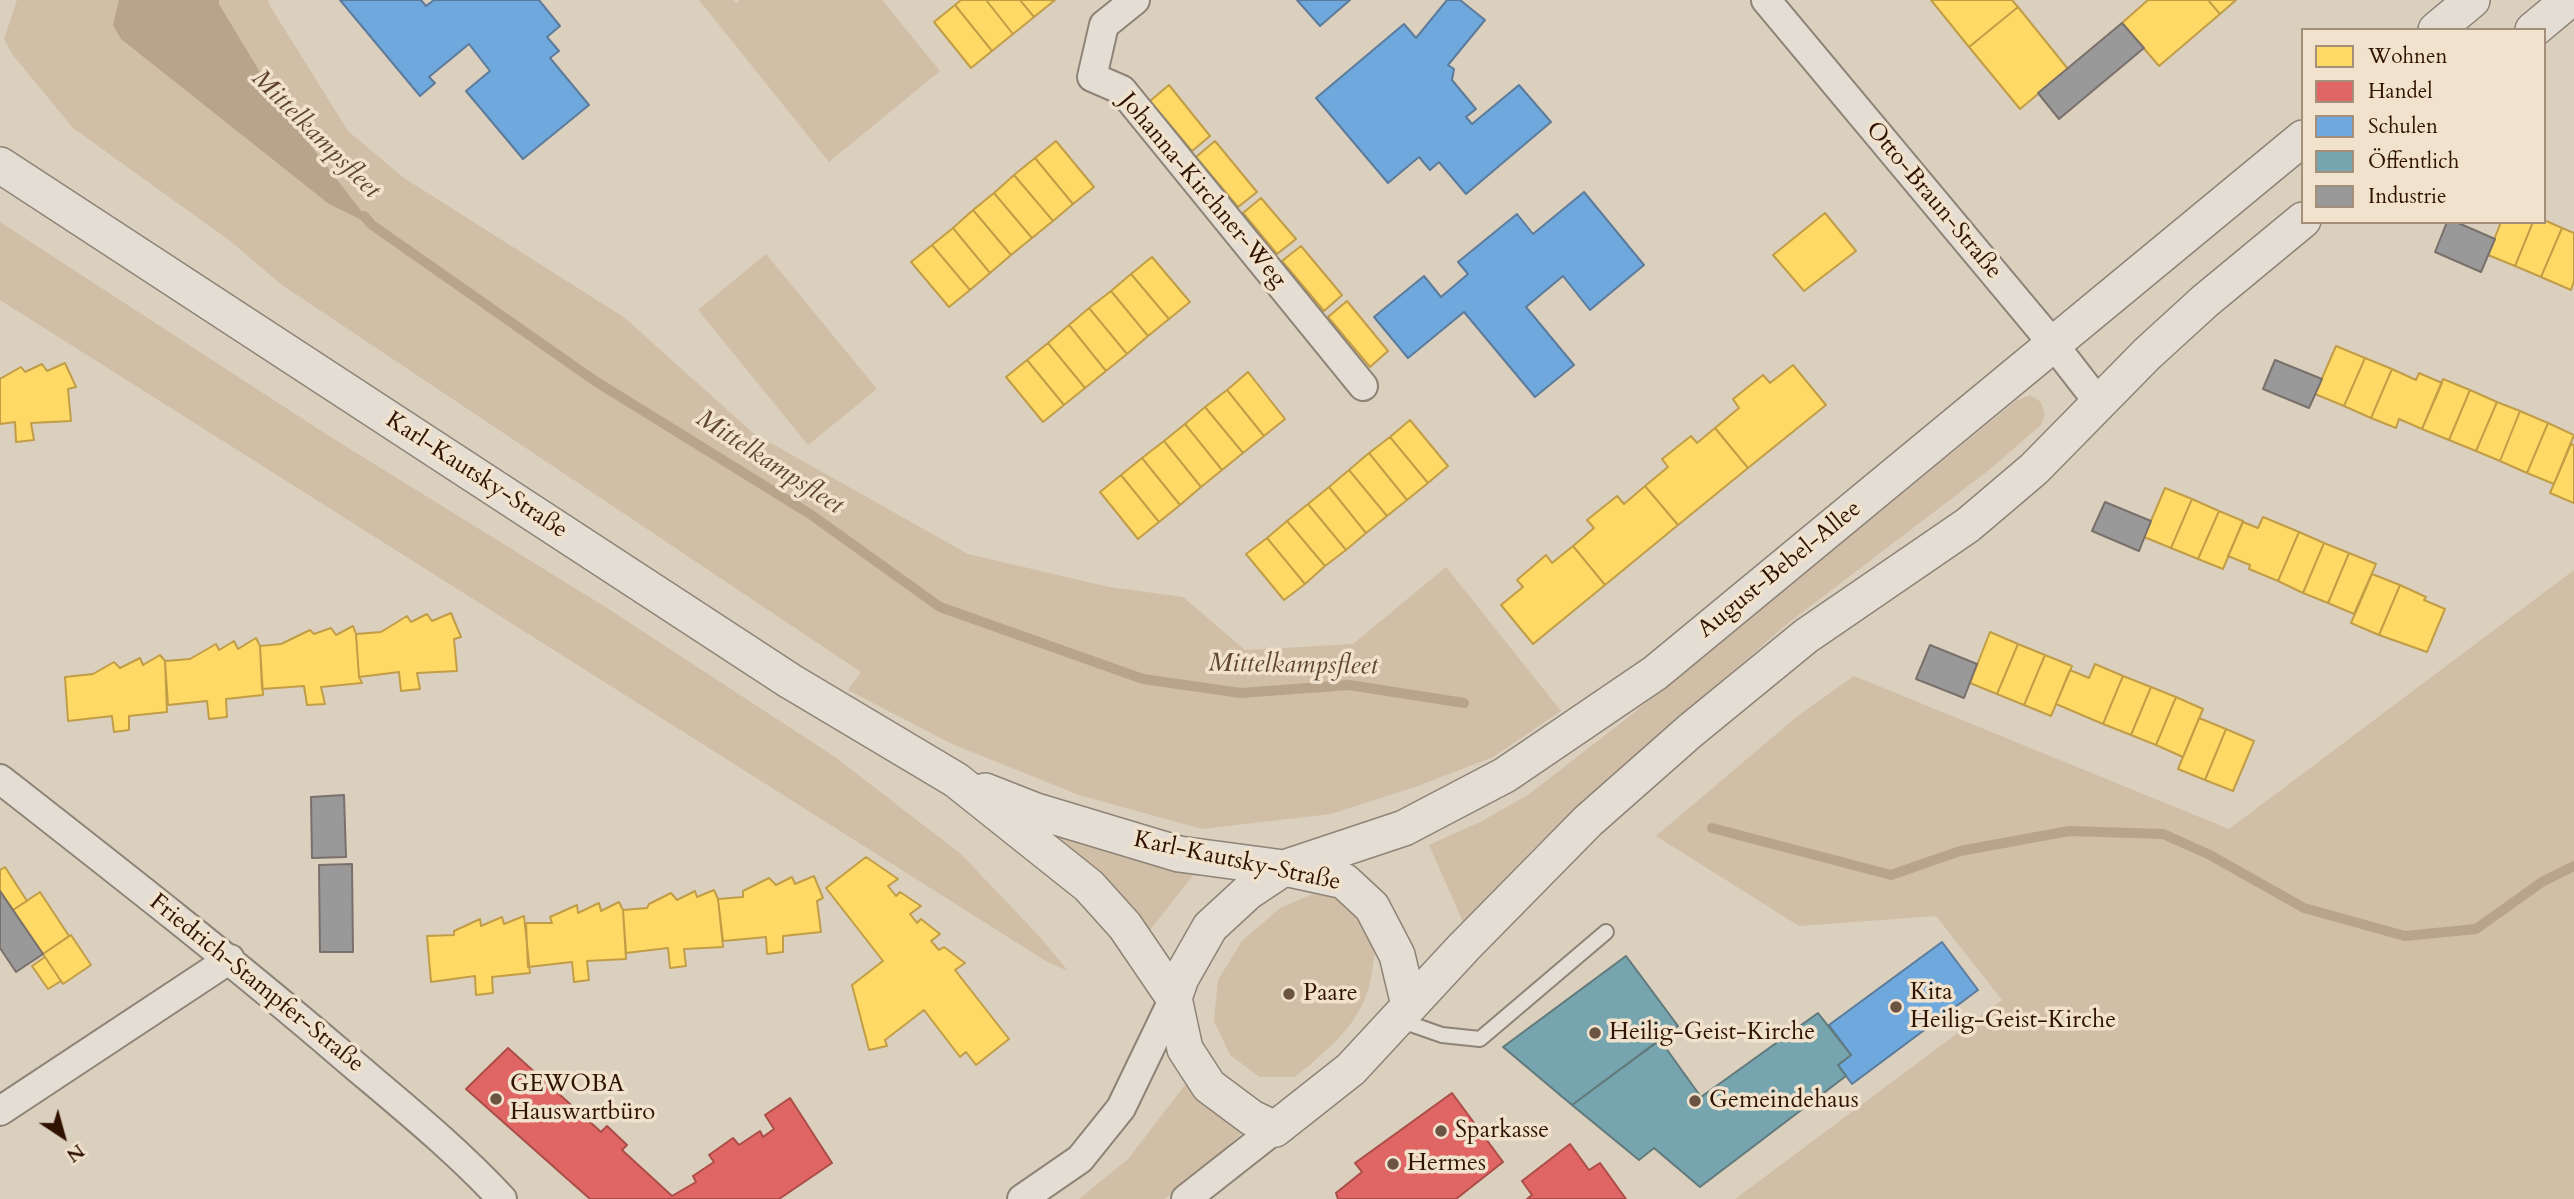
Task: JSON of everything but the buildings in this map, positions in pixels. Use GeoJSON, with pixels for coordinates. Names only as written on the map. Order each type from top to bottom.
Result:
{"type":"FeatureCollection","features":[{"type":"Feature","properties":{"kind":"street","name":"Johanna-Kirchner-Weg"},"geometry":{"type":"LineString","coordinates":[[1135,0],[1104,25],[1092,77],[1122,90],[1363,386]]}},
{"type":"Feature","properties":{"kind":"street","name":"Otto-Braun-Straße"},"geometry":{"type":"LineString","coordinates":[[1766,0],[2054,345],[2099,403]]}},
{"type":"Feature","properties":{"kind":"street"},"geometry":{"type":"LineString","coordinates":[[2438,28],[2472,0]]}},
{"type":"Feature","properties":{"kind":"street"},"geometry":{"type":"LineString","coordinates":[[2535,28],[2569,0]]}},
{"type":"Feature","properties":{"kind":"street","name":"August-Bebel-Allee"},"geometry":{"type":"LineString","coordinates":[[1174,998],[1181,978],[1210,927],[1248,892],[1284,868],[1404,828],[1516,768],[1655,673],[2301,140]]}},
{"type":"Feature","properties":{"kind":"street","name":"Karl-Kautsky-Straße"},"geometry":{"type":"LineString","coordinates":[[0,165],[790,681],[956,780],[1089,886],[1125,926],[1174,998],[1185,1049],[1209,1086],[1252,1118],[1275,1129]]}},
{"type":"Feature","properties":{"kind":"street"},"geometry":{"type":"LineString","coordinates":[[1186,1199],[1351,1069],[1588,821],[1680,740],[1806,636],[1968,524],[2034,469],[2205,300],[2301,222]]}},
{"type":"Feature","properties":{"kind":"street","name":"Friedrich-Stampfer-Straße"},"geometry":{"type":"LineString","coordinates":[[0,779],[230,959],[369,1077],[479,1175],[502,1199]]}},
{"type":"Feature","properties":{"kind":"street","name":"Karl-Kautsky-Straße"},"geometry":{"type":"LineString","coordinates":[[956,780],[1036,811],[1179,855],[1284,868],[1344,881],[1372,907],[1397,955],[1404,1012]]}},
{"type":"Feature","properties":{"kind":"street"},"geometry":{"type":"LineString","coordinates":[[0,1111],[230,959]]}},
{"type":"Feature","properties":{"kind":"street"},"geometry":{"type":"LineString","coordinates":[[1022,1199],[1080,1159],[1121,1108],[1174,998]]}},
{"type":"Feature","properties":{"kind":"lane"},"geometry":{"type":"LineString","coordinates":[[1404,1012],[1442,1035],[1480,1039],[1606,932]]}},
{"type":"Feature","properties":{"kind":"shaded area"},"geometry":{"type":"Polygon","coordinates":[[[17,0],[268,0],[348,131],[404,178],[625,318],[753,433],[968,554],[1109,587],[1183,597],[1245,650],[1353,644],[1446,567],[1561,711],[1493,757],[1418,786],[1331,814],[1202,829],[1079,795],[952,744],[848,690],[861,672],[282,285],[229,240],[73,128],[12,54],[4,39],[17,0]]]}},
{"type":"Feature","properties":{"kind":"shaded area"},"geometry":{"type":"Polygon","coordinates":[[[119,0],[219,0],[281,107],[372,225],[329,204],[121,39],[113,25],[119,0]]]}},
{"type":"Feature","properties":{"kind":"shaded area"},"geometry":{"type":"Polygon","coordinates":[[[699,0],[733,0],[736,3],[740,0],[882,0],[940,71],[829,162],[699,0]]]}},
{"type":"Feature","properties":{"kind":"shaded area"},"geometry":{"type":"Polygon","coordinates":[[[0,222],[329,436],[607,608],[835,757],[961,854],[1040,937],[1068,971],[1049,963],[0,300],[0,222]]]}},
{"type":"Feature","properties":{"kind":"shaded area"},"geometry":{"type":"Polygon","coordinates":[[[766,254],[877,389],[808,445],[698,310],[766,254]]]}},
{"type":"Feature","properties":{"kind":"shaded area"},"geometry":{"type":"Polygon","coordinates":[[[2030,395],[2041,402],[2045,414],[2041,425],[1989,470],[1787,624],[1588,797],[1531,851],[1464,924],[1429,845],[1480,822],[1528,795],[1626,719],[2016,401],[2030,395]]]}},
{"type":"Feature","properties":{"kind":"shaded area"},"geometry":{"type":"Polygon","coordinates":[[[2574,570],[2574,1199],[1735,1199],[2002,1000],[1936,916],[1799,926],[1656,836],[1799,715],[1854,676],[2229,829],[2574,570]]]}},
{"type":"Feature","properties":{"kind":"shaded area"},"geometry":{"type":"Polygon","coordinates":[[[1038,826],[1197,870],[1147,934],[1038,826]]]}},
{"type":"Feature","properties":{"kind":"shaded area"},"geometry":{"type":"Polygon","coordinates":[[[1313,894],[1342,898],[1367,927],[1375,948],[1370,983],[1365,1000],[1347,1028],[1295,1077],[1260,1077],[1230,1055],[1214,1021],[1218,980],[1242,941],[1280,908],[1313,894]]]}},
{"type":"Feature","properties":{"kind":"shaded area"},"geometry":{"type":"Polygon","coordinates":[[[1188,1081],[1246,1129],[1182,1187],[1164,1199],[1079,1199],[1128,1159],[1188,1081]]]}},
{"type":"Feature","properties":{"kind":"waterway","name":"Mittelkampsfleet"},"geometry":{"type":"LineString","coordinates":[[364,216],[372,225],[595,381],[810,514],[940,607],[1143,679],[1241,693],[1349,685],[1464,703]]}},
{"type":"Feature","properties":{"kind":"waterway","name":"Mittelkampsfleet"},"geometry":{"type":"LineString","coordinates":[[1712,828],[1891,875],[1960,851],[2069,831],[2163,834],[2210,855],[2304,908],[2405,936],[2476,929],[2542,882],[2574,866]]}},
{"type":"Feature","properties":{"kind":"place","name":"Paare"},"geometry":{"type":"Point","coordinates":[1289,994]}},
{"type":"Feature","properties":{"kind":"place","name":"Kita Heilig-Geist-Kirche"},"geometry":{"type":"Point","coordinates":[1896,1007]}},
{"type":"Feature","properties":{"kind":"place","name":"Heilig-Geist-Kirche"},"geometry":{"type":"Point","coordinates":[1595,1033]}},
{"type":"Feature","properties":{"kind":"place","name":"GEWOBA Hauswartbüro"},"geometry":{"type":"Point","coordinates":[496,1099]}},
{"type":"Feature","properties":{"kind":"place","name":"Gemeindehaus"},"geometry":{"type":"Point","coordinates":[1695,1101]}},
{"type":"Feature","properties":{"kind":"place","name":"Sparkasse"},"geometry":{"type":"Point","coordinates":[1441,1131]}},
{"type":"Feature","properties":{"kind":"place","name":"Hermes"},"geometry":{"type":"Point","coordinates":[1393,1164]}}]}
